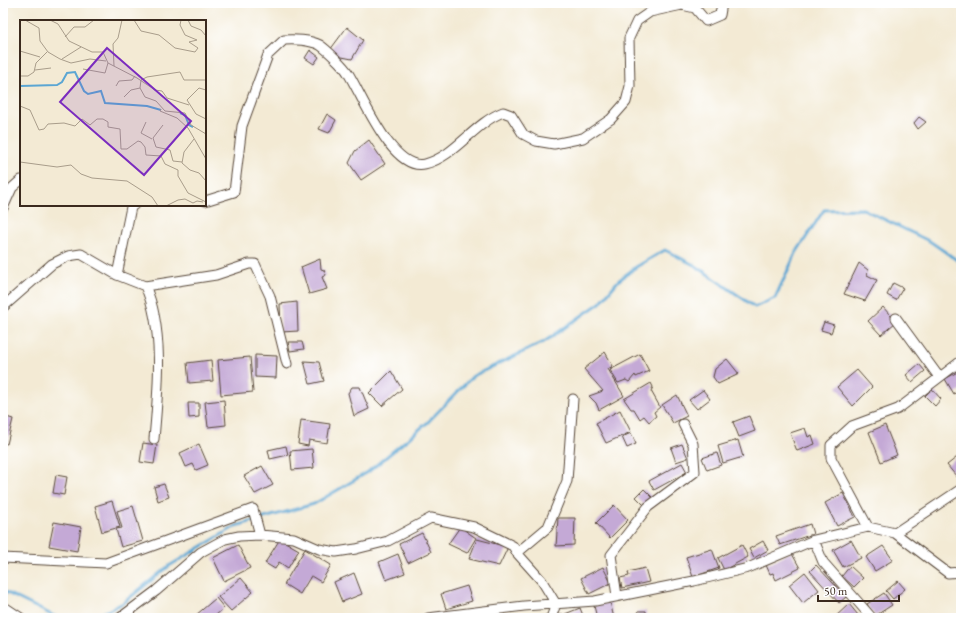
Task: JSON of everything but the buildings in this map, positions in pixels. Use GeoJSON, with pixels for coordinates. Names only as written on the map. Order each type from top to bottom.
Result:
{"type":"FeatureCollection","features":[{"type":"Feature","properties":{"kind":"street"},"geometry":{"type":"LineString","coordinates":[[206,201],[234,192],[242,126],[268,55],[284,40],[296,39],[320,45],[347,71],[362,100],[390,145],[404,159],[414,163],[423,164],[442,158],[491,116],[503,112],[511,115],[523,134],[536,141],[554,144],[583,138],[611,119],[626,102],[630,86],[629,38],[637,21],[650,12],[682,4],[695,8],[706,21],[720,16],[722,3]]}},
{"type":"Feature","properties":{"kind":"street"},"geometry":{"type":"LineString","coordinates":[[3,208],[12,188],[20,181]]}},
{"type":"Feature","properties":{"kind":"street"},"geometry":{"type":"LineString","coordinates":[[117,275],[131,207],[132,206]]}},
{"type":"Feature","properties":{"kind":"street"},"geometry":{"type":"LineString","coordinates":[[3,307],[52,264],[68,256],[81,254],[117,275],[145,286],[216,275],[249,264],[255,264],[270,296],[287,364]]}},
{"type":"Feature","properties":{"kind":"street"},"geometry":{"type":"LineString","coordinates":[[145,286],[152,305],[158,343],[158,386],[154,439]]}},
{"type":"Feature","properties":{"kind":"street"},"geometry":{"type":"LineString","coordinates":[[896,318],[939,377]]}},
{"type":"Feature","properties":{"kind":"street"},"geometry":{"type":"LineString","coordinates":[[868,527],[831,458],[831,445],[852,426],[898,409],[961,361]]}},
{"type":"Feature","properties":{"kind":"street"},"geometry":{"type":"LineString","coordinates":[[517,553],[548,527],[568,481],[573,398]]}},
{"type":"Feature","properties":{"kind":"street"},"geometry":{"type":"LineString","coordinates":[[617,596],[611,555],[648,507],[695,472],[693,444],[683,424]]}},
{"type":"Feature","properties":{"kind":"street"},"geometry":{"type":"LineString","coordinates":[[895,534],[961,489]]}},
{"type":"Feature","properties":{"kind":"street"},"geometry":{"type":"LineString","coordinates":[[3,558],[106,563],[252,509],[260,535]]}},
{"type":"Feature","properties":{"kind":"street"},"geometry":{"type":"LineString","coordinates":[[120,618],[156,591],[201,552],[225,539],[239,536],[260,535],[294,538],[319,549],[336,552],[356,550],[388,541],[431,518],[474,527],[514,546],[517,553],[524,559],[542,581],[556,604]]}},
{"type":"Feature","properties":{"kind":"street"},"geometry":{"type":"LineString","coordinates":[[428,618],[524,606],[594,601],[748,568],[814,540],[868,527],[895,534],[948,572],[961,572]]}},
{"type":"Feature","properties":{"kind":"street"},"geometry":{"type":"LineString","coordinates":[[814,540],[823,562],[872,618]]}},
{"type":"Feature","properties":{"kind":"street"},"geometry":{"type":"LineString","coordinates":[[551,618],[556,604]]}},
{"type":"Feature","properties":{"kind":"street"},"geometry":{"type":"LineString","coordinates":[[3,606],[21,618]]}},
{"type":"Feature","properties":{"kind":"waterway"},"geometry":{"type":"LineString","coordinates":[[93,618],[123,603],[169,566],[236,526],[314,504],[368,472],[427,423],[473,376],[544,342],[600,303],[618,281],[636,267],[665,250],[696,266],[755,307],[775,298],[796,253],[824,210],[863,209],[931,242],[961,263]]}},
{"type":"Feature","properties":{"kind":"waterway"},"geometry":{"type":"LineString","coordinates":[[3,591],[58,618]]}}]}
